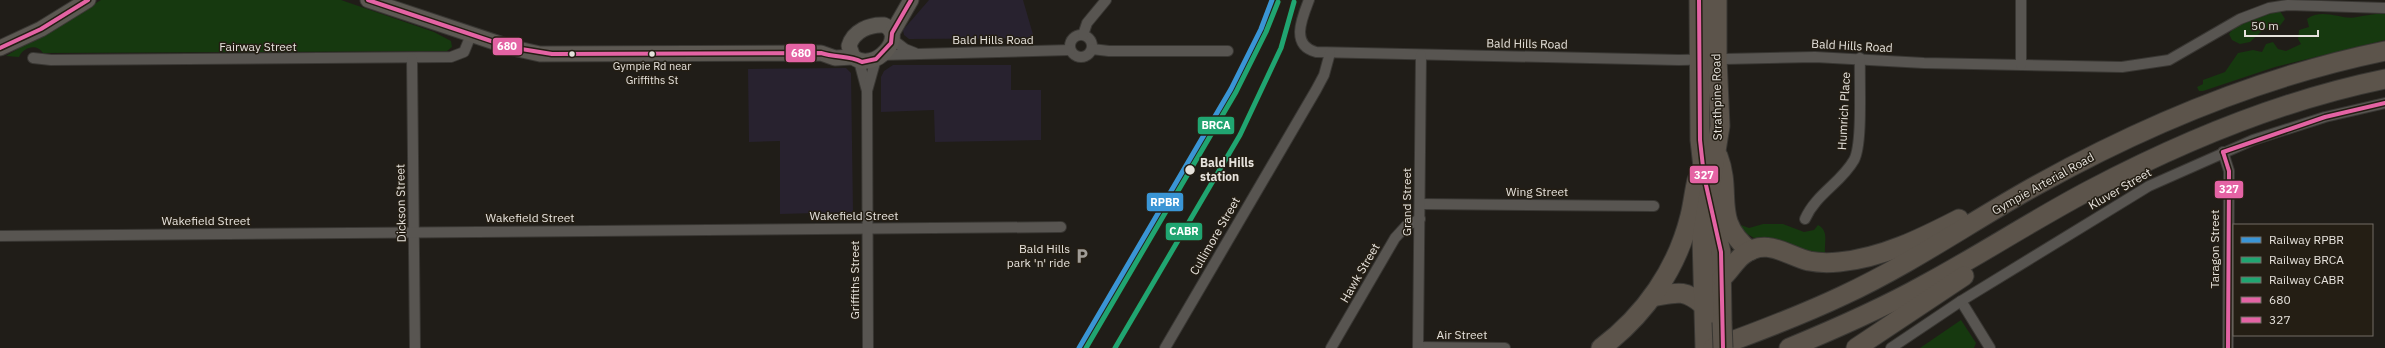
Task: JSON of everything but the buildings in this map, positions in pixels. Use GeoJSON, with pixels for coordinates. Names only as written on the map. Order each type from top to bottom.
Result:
{"type":"FeatureCollection","features":[{"type":"Feature","properties":{"kind":"highway","name":"Strathpine Road"},"geometry":{"type":"LineString","coordinates":[[1699,0],[1708,59]]}},
{"type":"Feature","properties":{"kind":"highway","name":"Strathpine Road"},"geometry":{"type":"LineString","coordinates":[[1717,0],[1708,59],[1700,140],[1710,158],[1708,193],[1702,238],[1703,305],[1714,324],[1723,348]]}},
{"type":"Feature","properties":{"kind":"highway","name":"Gympie Arterial Road"},"geometry":{"type":"LineString","coordinates":[[1713,348],[1844,295],[1922,254],[2037,185],[2128,138],[2239,92],[2307,70],[2385,51]]}},
{"type":"Feature","properties":{"kind":"highway"},"geometry":{"type":"LineString","coordinates":[[1789,348],[1839,328],[1923,286],[2089,191],[2196,139],[2316,96],[2385,79]]}},
{"type":"Feature","properties":{"kind":"highway"},"geometry":{"type":"LineString","coordinates":[[1601,348],[1632,322],[1664,279],[1680,245],[1710,158],[1724,171],[1724,210],[1728,224],[1735,238],[1750,251]]}},
{"type":"Feature","properties":{"kind":"highway"},"geometry":{"type":"LineString","coordinates":[[1722,278],[1739,258],[1750,251],[1764,247],[1777,248],[1796,257],[1825,263],[1873,256],[1896,248],[1950,223],[2019,187],[2037,185]]}},
{"type":"Feature","properties":{"kind":"highway","name":"Strathpine Road"},"geometry":{"type":"LineString","coordinates":[[1705,348],[1714,324],[1722,278],[1720,242],[1708,193]]}},
{"type":"Feature","properties":{"kind":"highway"},"geometry":{"type":"LineString","coordinates":[[1856,348],[2006,248],[2020,230]]}},
{"type":"Feature","properties":{"kind":"highway"},"geometry":{"type":"LineString","coordinates":[[1652,297],[1669,292],[1682,292],[1703,305]]}},
{"type":"Feature","properties":{"kind":"main road"},"geometry":{"type":"LineString","coordinates":[[0,48],[41,29],[88,0]]}},
{"type":"Feature","properties":{"kind":"main road"},"geometry":{"type":"LineString","coordinates":[[368,0],[520,51],[540,54],[821,53],[834,58],[854,54],[868,61],[878,57],[892,36],[908,2]]}},
{"type":"Feature","properties":{"kind":"main road"},"geometry":{"type":"LineString","coordinates":[[854,54],[852,39],[862,30],[879,24],[908,2]]}},
{"type":"Feature","properties":{"kind":"main road"},"geometry":{"type":"LineString","coordinates":[[879,24],[887,26],[892,36]]}},
{"type":"Feature","properties":{"kind":"street"},"geometry":{"type":"LineString","coordinates":[[1083,35],[1087,22],[1106,0]]}},
{"type":"Feature","properties":{"kind":"street","name":"Bald Hills Road"},"geometry":{"type":"LineString","coordinates":[[1309,0],[1300,30],[1304,46],[1316,52],[1708,59],[1815,57],[1860,58],[1924,63],[2122,67],[2150,64],[2177,56],[2240,19],[2269,8],[2288,5],[2385,8]]}},
{"type":"Feature","properties":{"kind":"street"},"geometry":{"type":"LineString","coordinates":[[2021,0],[2021,66]]}},
{"type":"Feature","properties":{"kind":"street","name":"Fairway Street"},"geometry":{"type":"LineString","coordinates":[[33,58],[51,60],[412,58],[459,55],[466,50],[471,35]]}},
{"type":"Feature","properties":{"kind":"street"},"geometry":{"type":"LineString","coordinates":[[1083,35],[1089,39],[1092,49],[1088,55],[1082,58],[1075,56],[1070,50],[1071,41],[1076,36],[1083,35]]}},
{"type":"Feature","properties":{"kind":"street"},"geometry":{"type":"LineString","coordinates":[[892,36],[905,49],[915,53]]}},
{"type":"Feature","properties":{"kind":"street"},"geometry":{"type":"LineString","coordinates":[[1092,49],[1116,51],[1228,51]]}},
{"type":"Feature","properties":{"kind":"street","name":"Bald Hills Road"},"geometry":{"type":"LineString","coordinates":[[878,57],[904,56],[915,53],[1070,50]]}},
{"type":"Feature","properties":{"kind":"street","name":"Cullimore Street"},"geometry":{"type":"LineString","coordinates":[[1165,348],[1316,90],[1324,75],[1330,53]]}},
{"type":"Feature","properties":{"kind":"street","name":"Griffiths Street"},"geometry":{"type":"LineString","coordinates":[[854,54],[867,91]]}},
{"type":"Feature","properties":{"kind":"street","name":"Grand Street"},"geometry":{"type":"LineString","coordinates":[[1418,348],[1421,55]]}},
{"type":"Feature","properties":{"kind":"street","name":"Griffiths Street"},"geometry":{"type":"LineString","coordinates":[[868,348],[867,91],[878,57]]}},
{"type":"Feature","properties":{"kind":"street","name":"Dickson Street"},"geometry":{"type":"LineString","coordinates":[[412,58],[415,348]]}},
{"type":"Feature","properties":{"kind":"street","name":"Humrich Place"},"geometry":{"type":"LineString","coordinates":[[1805,219],[1816,200],[1848,167],[1857,153],[1860,58]]}},
{"type":"Feature","properties":{"kind":"street","name":"Kluver Street"},"geometry":{"type":"LineString","coordinates":[[1891,348],[1961,301],[2140,191],[2223,152],[2325,117],[2385,103]]}},
{"type":"Feature","properties":{"kind":"street","name":"Taragon Street"},"geometry":{"type":"LineString","coordinates":[[2223,152],[2229,171],[2228,348]]}},
{"type":"Feature","properties":{"kind":"street","name":"Wing Street"},"geometry":{"type":"LineString","coordinates":[[1420,204],[1654,206]]}},
{"type":"Feature","properties":{"kind":"street","name":"Hawk Street"},"geometry":{"type":"LineString","coordinates":[[1331,348],[1395,238],[1406,226],[1420,219]]}},
{"type":"Feature","properties":{"kind":"street","name":"Wakefield Street"},"geometry":{"type":"LineString","coordinates":[[0,236],[867,228],[1061,228]]}},
{"type":"Feature","properties":{"kind":"street"},"geometry":{"type":"LineString","coordinates":[[1961,301],[1990,348]]}},
{"type":"Feature","properties":{"kind":"street","name":"Air Street"},"geometry":{"type":"LineString","coordinates":[[1418,348],[1505,348]]}},
{"type":"Feature","properties":{"kind":"shaded area"},"geometry":{"type":"Polygon","coordinates":[[[929,0],[1023,0],[1034,38],[909,39],[904,35],[903,30],[929,0]]]}},
{"type":"Feature","properties":{"kind":"shaded area"},"geometry":{"type":"Polygon","coordinates":[[[893,65],[1011,65],[1011,90],[1041,90],[1041,140],[935,142],[934,110],[881,112],[881,77],[884,71],[893,65]]]}},
{"type":"Feature","properties":{"kind":"shaded area"},"geometry":{"type":"Polygon","coordinates":[[[846,68],[851,73],[853,212],[780,214],[780,141],[749,142],[748,69],[846,68]]]}},
{"type":"Feature","properties":{"kind":"green space"},"geometry":{"type":"Polygon","coordinates":[[[101,0],[341,0],[434,32],[451,41],[452,47],[447,51],[43,53],[34,47],[24,51],[19,57],[6,56],[101,0]]]}},
{"type":"Feature","properties":{"kind":"green space"},"geometry":{"type":"Polygon","coordinates":[[[2275,11],[2280,11],[2285,19],[2279,27],[2264,29],[2250,42],[2240,44],[2232,40],[2229,34],[2237,24],[2275,11]]]}},
{"type":"Feature","properties":{"kind":"green space"},"geometry":{"type":"Polygon","coordinates":[[[2385,13],[2385,40],[2275,67],[2203,91],[2199,91],[2197,87],[2203,84],[2203,80],[2225,72],[2238,53],[2253,50],[2262,52],[2266,44],[2273,42],[2278,49],[2286,51],[2301,44],[2298,39],[2299,30],[2309,27],[2307,19],[2313,16],[2326,14],[2351,18],[2385,13]]]}},
{"type":"Feature","properties":{"kind":"green space"},"geometry":{"type":"Polygon","coordinates":[[[1738,224],[1749,228],[1763,224],[1783,224],[1804,232],[1814,230],[1818,225],[1822,228],[1825,235],[1826,257],[1754,238],[1744,232],[1738,224]]]}},
{"type":"Feature","properties":{"kind":"green space"},"geometry":{"type":"Polygon","coordinates":[[[1961,320],[1976,343],[1974,348],[1920,348],[1961,320]]]}},
{"type":"Feature","properties":{"kind":"railway"},"geometry":{"type":"LineString","coordinates":[[1085,348],[1236,92],[1269,23],[1278,0]]}},
{"type":"Feature","properties":{"kind":"rail line","name":"RPBR"},"geometry":{"type":"LineString","coordinates":[[1079,348],[1231,89],[1261,29],[1272,0]]}},
{"type":"Feature","properties":{"kind":"rail line","name":"BRCA"},"geometry":{"type":"LineString","coordinates":[[1086,348],[1236,92],[1266,32],[1278,2]]}},
{"type":"Feature","properties":{"kind":"rail line","name":"CABR"},"geometry":{"type":"LineString","coordinates":[[1115,348],[1240,135],[1281,48],[1294,2]]}},
{"type":"Feature","properties":{"kind":"transit line","name":"680"},"geometry":{"type":"LineString","coordinates":[[0,48],[41,29],[88,0]]}},
{"type":"Feature","properties":{"kind":"transit line","name":"680"},"geometry":{"type":"LineString","coordinates":[[368,0],[509,47],[552,54],[821,53],[832,56],[852,58],[862,62],[876,59],[891,43],[892,33],[911,0]]}},
{"type":"Feature","properties":{"kind":"transit line","name":"327"},"geometry":{"type":"LineString","coordinates":[[1699,0],[1700,140],[1704,176],[1721,252],[1723,348]]}},
{"type":"Feature","properties":{"kind":"transit line","name":"327"},"geometry":{"type":"LineString","coordinates":[[2223,152],[2325,117],[2385,103]]}},
{"type":"Feature","properties":{"kind":"transit line","name":"327"},"geometry":{"type":"LineString","coordinates":[[2223,152],[2229,171],[2228,348]]}},
{"type":"Feature","properties":{"kind":"place","name":"Gympie Rd near Griffiths St"},"geometry":{"type":"Point","coordinates":[652,54]}},
{"type":"Feature","properties":{"kind":"place","name":"Bald Hills station"},"geometry":{"type":"Point","coordinates":[1190,170]}},
{"type":"Feature","properties":{"kind":"place","name":"Bald Hills park 'n' ride"},"geometry":{"type":"Point","coordinates":[1082,256]}}]}
